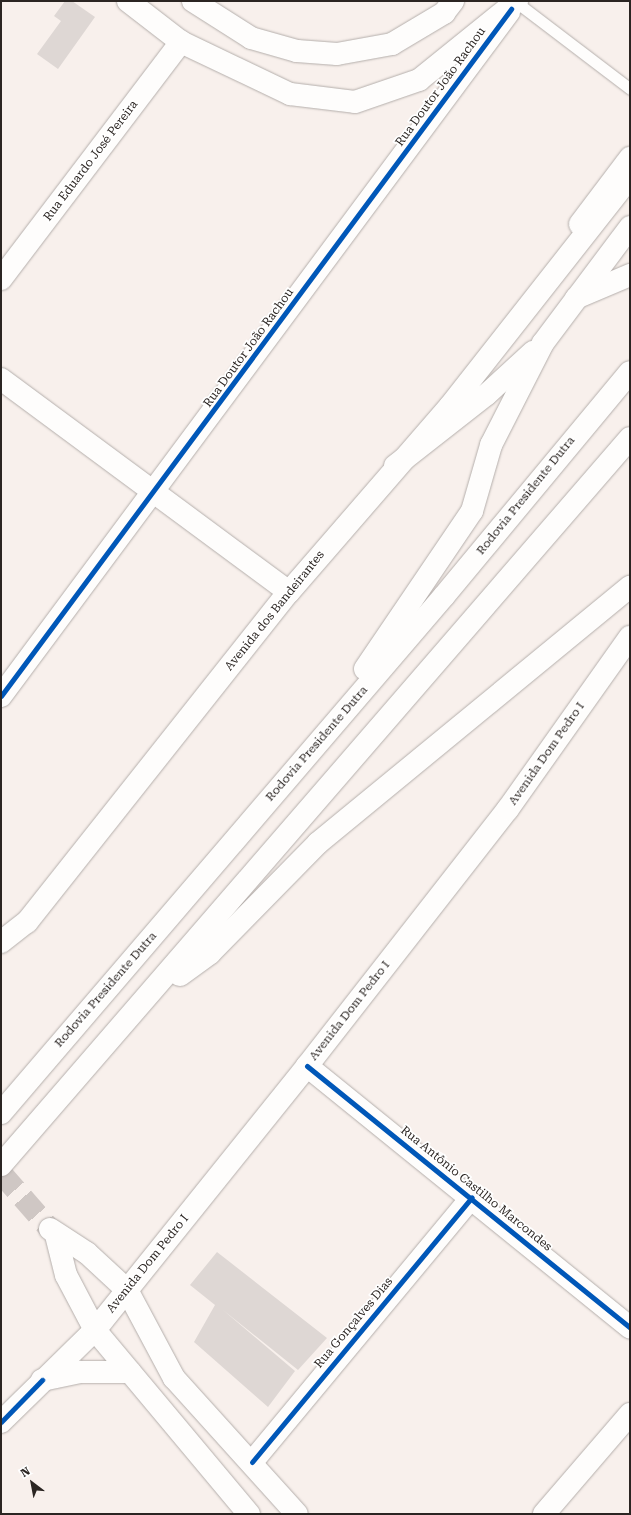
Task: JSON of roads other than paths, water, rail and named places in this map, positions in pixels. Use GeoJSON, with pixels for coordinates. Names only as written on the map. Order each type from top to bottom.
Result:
{"type":"FeatureCollection","features":[{"type":"Feature","properties":{"kind":"main road"},"geometry":{"type":"LineString","coordinates":[[128,1],[181,42],[290,94],[355,102],[419,80],[515,4]]}},
{"type":"Feature","properties":{"kind":"main road"},"geometry":{"type":"LineString","coordinates":[[206,5],[251,38],[297,51],[337,54],[392,44],[444,13],[453,1]]}},
{"type":"Feature","properties":{"kind":"main road","name":"Rua Doutor João Rachou"},"geometry":{"type":"LineString","coordinates":[[1,696],[153,494],[515,4]]}},
{"type":"Feature","properties":{"kind":"main road","name":"Rua Eduardo José Pereira"},"geometry":{"type":"LineString","coordinates":[[1,279],[181,42]]}},
{"type":"Feature","properties":{"kind":"main road","name":"Avenida dos Bandeirantes"},"geometry":{"type":"LineString","coordinates":[[529,305],[532,285],[630,158]]}},
{"type":"Feature","properties":{"kind":"main road","name":"Avenida dos Bandeirantes"},"geometry":{"type":"LineString","coordinates":[[1,942],[27,922],[289,592],[395,466],[450,406],[630,177]]}},
{"type":"Feature","properties":{"kind":"main road"},"geometry":{"type":"LineString","coordinates":[[313,749],[472,511],[491,445],[543,343],[630,227]]}},
{"type":"Feature","properties":{"kind":"main road"},"geometry":{"type":"LineString","coordinates":[[575,299],[630,275]]}},
{"type":"Feature","properties":{"kind":"main road"},"geometry":{"type":"LineString","coordinates":[[395,466],[486,395],[543,343]]}},
{"type":"Feature","properties":{"kind":"main road","name":"Rodovia Presidente Dutra"},"geometry":{"type":"LineString","coordinates":[[1,1113],[313,749],[630,372]]}},
{"type":"Feature","properties":{"kind":"main road"},"geometry":{"type":"LineString","coordinates":[[1,379],[153,494],[289,592]]}},
{"type":"Feature","properties":{"kind":"main road"},"geometry":{"type":"LineString","coordinates":[[1,1165],[150,997],[630,438]]}},
{"type":"Feature","properties":{"kind":"main road"},"geometry":{"type":"LineString","coordinates":[[150,997],[210,953],[318,843],[630,587]]}},
{"type":"Feature","properties":{"kind":"main road","name":"Avenida Dom Pedro I"},"geometry":{"type":"LineString","coordinates":[[1,1422],[42,1380],[95,1330],[307,1066],[508,809],[630,636]]}},
{"type":"Feature","properties":{"kind":"main road","name":"Rua Antônio Castilho Marcondes"},"geometry":{"type":"LineString","coordinates":[[307,1066],[472,1197],[630,1328]]}},
{"type":"Feature","properties":{"kind":"main road","name":"Rua Gonçalves Dias"},"geometry":{"type":"LineString","coordinates":[[252,1462],[472,1197]]}},
{"type":"Feature","properties":{"kind":"main road"},"geometry":{"type":"LineString","coordinates":[[249,1514],[95,1330],[66,1276],[53,1232],[87,1253],[127,1290],[174,1378],[252,1462],[297,1514]]}},
{"type":"Feature","properties":{"kind":"main road"},"geometry":{"type":"LineString","coordinates":[[42,1380],[80,1372],[130,1372]]}},
{"type":"Feature","properties":{"kind":"main road"},"geometry":{"type":"LineString","coordinates":[[544,1514],[630,1414]]}},
{"type":"Feature","properties":{"kind":"main road"},"geometry":{"type":"LineString","coordinates":[[205,1462],[252,1462]]}},
{"type":"Feature","properties":{"kind":"lane"},"geometry":{"type":"LineString","coordinates":[[515,4],[630,89]]}},
{"type":"Feature","properties":{"kind":"tunnel"},"geometry":{"type":"LineString","coordinates":[[1,1173],[50,1229]]}}]}
